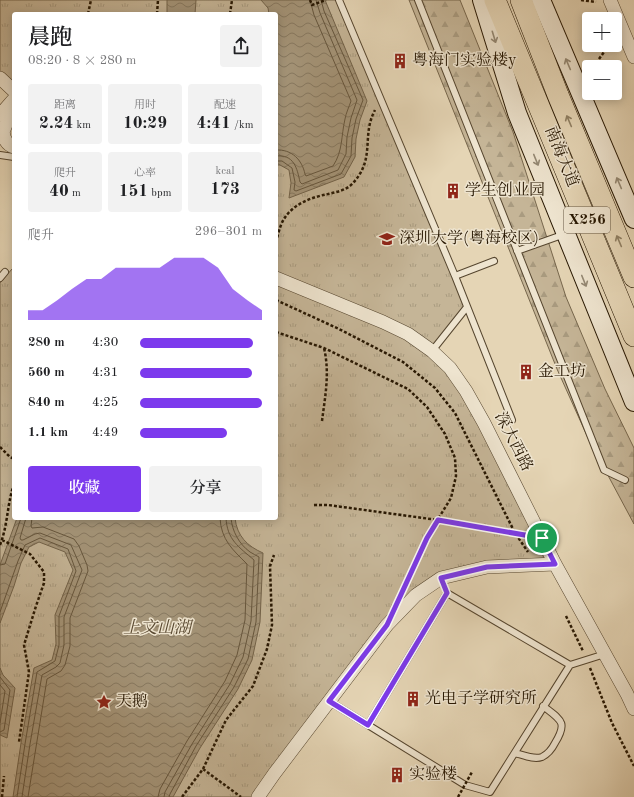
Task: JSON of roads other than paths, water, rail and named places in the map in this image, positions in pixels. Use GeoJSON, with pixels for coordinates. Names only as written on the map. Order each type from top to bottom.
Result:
{"type":"FeatureCollection","features":[{"type":"Feature","properties":{"kind":"main road"},"geometry":{"type":"LineString","coordinates":[[482,0],[517,113],[634,402]]}},
{"type":"Feature","properties":{"kind":"main road","name":"南海大道"},"geometry":{"type":"LineString","coordinates":[[495,0],[634,336]]}},
{"type":"Feature","properties":{"kind":"main road","name":"南海大道"},"geometry":{"type":"LineString","coordinates":[[521,0],[558,94],[634,277]]}},
{"type":"Feature","properties":{"kind":"main road"},"geometry":{"type":"LineString","coordinates":[[541,0],[634,219]]}},
{"type":"Feature","properties":{"kind":"street"},"geometry":{"type":"LineString","coordinates":[[610,0],[634,57]]}},
{"type":"Feature","properties":{"kind":"street"},"geometry":{"type":"LineString","coordinates":[[0,78],[12,89]]}},
{"type":"Feature","properties":{"kind":"street"},"geometry":{"type":"LineString","coordinates":[[0,115],[12,101]]}},
{"type":"Feature","properties":{"kind":"street"},"geometry":{"type":"LineString","coordinates":[[12,119],[7,122],[3,132],[6,142],[12,146]]}},
{"type":"Feature","properties":{"kind":"street","name":"深大西路"},"geometry":{"type":"LineString","coordinates":[[278,279],[383,322],[408,334],[432,351],[450,368],[484,423],[555,564],[634,709]]}},
{"type":"Feature","properties":{"kind":"street"},"geometry":{"type":"LineString","coordinates":[[258,797],[387,625],[416,595],[487,567],[555,564]]}},
{"type":"Feature","properties":{"kind":"lane"},"geometry":{"type":"LineString","coordinates":[[339,0],[467,307],[512,420]]}},
{"type":"Feature","properties":{"kind":"lane"},"geometry":{"type":"LineString","coordinates":[[418,0],[604,470],[625,480]]}},
{"type":"Feature","properties":{"kind":"lane"},"geometry":{"type":"LineString","coordinates":[[1,156],[12,157]]}},
{"type":"Feature","properties":{"kind":"lane"},"geometry":{"type":"LineString","coordinates":[[517,251],[565,234]]}},
{"type":"Feature","properties":{"kind":"lane"},"geometry":{"type":"LineString","coordinates":[[454,276],[494,261]]}},
{"type":"Feature","properties":{"kind":"lane"},"geometry":{"type":"LineString","coordinates":[[0,278],[5,272]]}},
{"type":"Feature","properties":{"kind":"lane"},"geometry":{"type":"LineString","coordinates":[[432,351],[467,307]]}},
{"type":"Feature","properties":{"kind":"lane"},"geometry":{"type":"LineString","coordinates":[[368,725],[444,585],[570,665]]}},
{"type":"Feature","properties":{"kind":"lane"},"geometry":{"type":"LineString","coordinates":[[490,792],[570,665],[605,654]]}},
{"type":"Feature","properties":{"kind":"lane"},"geometry":{"type":"LineString","coordinates":[[329,701],[465,785],[490,792],[496,797]]}},
{"type":"Feature","properties":{"kind":"lane"},"geometry":{"type":"LineString","coordinates":[[515,752],[534,758],[542,756],[550,751],[561,733],[562,724],[559,718],[544,706]]}},
{"type":"Feature","properties":{"kind":"water"},"geometry":{"type":"Polygon","coordinates":[[[167,0],[196,0],[195,12],[167,12],[167,0]]]}},
{"type":"Feature","properties":{"kind":"water"},"geometry":{"type":"Polygon","coordinates":[[[261,0],[325,0],[367,101],[360,120],[356,139],[355,157],[344,177],[289,198],[291,183],[289,170],[278,165],[278,12],[269,12],[268,8],[261,0]]]}},
{"type":"Feature","properties":{"kind":"water","name":"上文山湖"},"geometry":{"type":"Polygon","coordinates":[[[16,520],[235,520],[238,530],[244,540],[252,547],[263,553],[260,622],[252,660],[238,689],[200,748],[173,797],[13,797],[34,668],[52,660],[56,644],[55,615],[73,570],[65,552],[39,542],[29,547],[21,563],[0,623],[0,565],[16,520]]]}},
{"type":"Feature","properties":{"kind":"water"},"geometry":{"type":"Polygon","coordinates":[[[0,668],[3,675],[15,688],[7,738],[0,735],[0,668]]]}},
{"type":"Feature","properties":{"kind":"place","name":"粤海门实验楼y"},"geometry":{"type":"Point","coordinates":[400,61]}},
{"type":"Feature","properties":{"kind":"place","name":"学生创业园"},"geometry":{"type":"Point","coordinates":[453,191]}},
{"type":"Feature","properties":{"kind":"place","name":"深圳大学(粤海校区)"},"geometry":{"type":"Point","coordinates":[387,239]}},
{"type":"Feature","properties":{"kind":"place","name":"金工坊"},"geometry":{"type":"Point","coordinates":[526,372]}},
{"type":"Feature","properties":{"kind":"place","name":"光电子学研究所"},"geometry":{"type":"Point","coordinates":[413,699]}},
{"type":"Feature","properties":{"kind":"place","name":"天鹅"},"geometry":{"type":"Point","coordinates":[104,702]}},
{"type":"Feature","properties":{"kind":"place","name":"实验楼"},"geometry":{"type":"Point","coordinates":[397,775]}}]}
